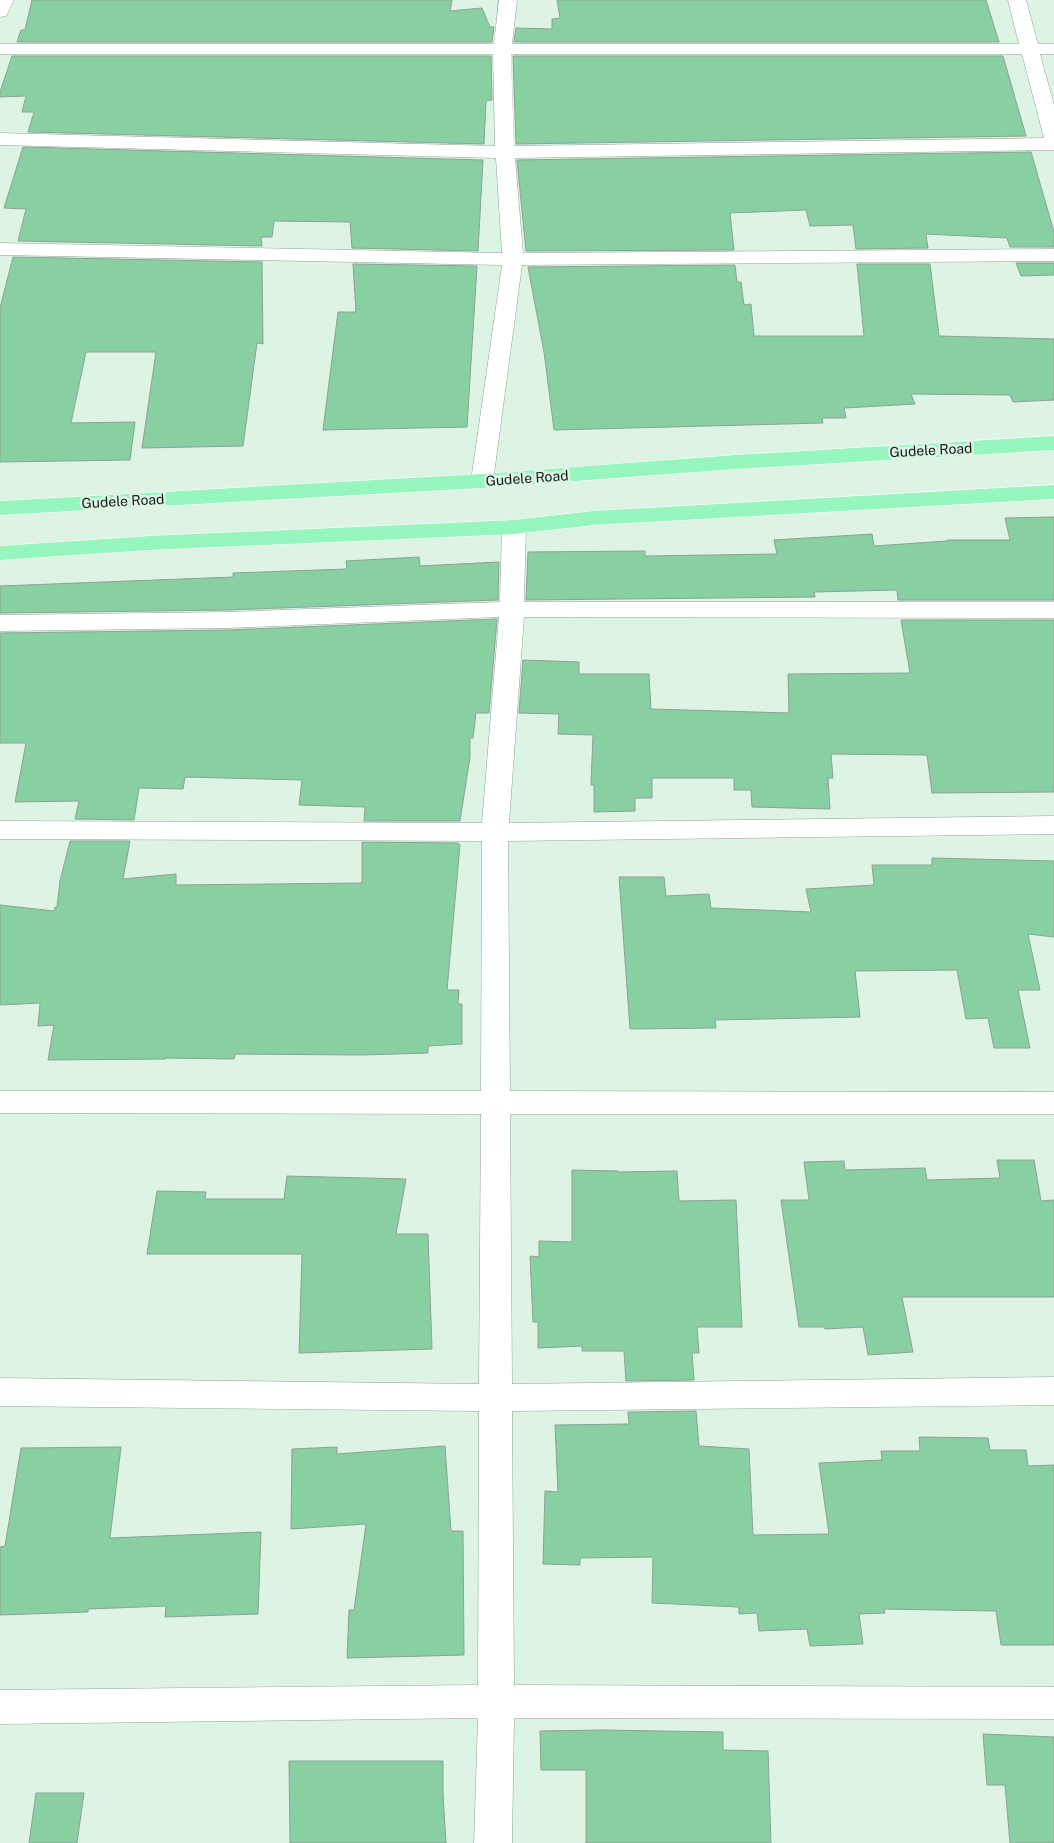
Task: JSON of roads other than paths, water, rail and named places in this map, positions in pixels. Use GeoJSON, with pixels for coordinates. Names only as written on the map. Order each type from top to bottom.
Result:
{"type":"FeatureCollection","features":[{"type":"Feature","properties":{"kind":"highway","name":"Gudele Road"},"geometry":{"type":"LineString","coordinates":[[0,508],[482,481],[736,462],[1054,443]]}},
{"type":"Feature","properties":{"kind":"highway"},"geometry":{"type":"LineString","coordinates":[[0,553],[150,543],[514,527],[594,518],[1054,492]]}},
{"type":"Feature","properties":{"kind":"street"},"geometry":{"type":"LineString","coordinates":[[0,12],[5,0]]}},
{"type":"Feature","properties":{"kind":"street"},"geometry":{"type":"LineString","coordinates":[[482,481],[513,258],[505,152],[502,49],[508,0]]}},
{"type":"Feature","properties":{"kind":"street"},"geometry":{"type":"LineString","coordinates":[[0,139],[505,152],[1054,143],[1017,0]]}},
{"type":"Feature","properties":{"kind":"street"},"geometry":{"type":"LineString","coordinates":[[0,49],[1054,49]]}},
{"type":"Feature","properties":{"kind":"street"},"geometry":{"type":"LineString","coordinates":[[0,249],[513,258],[1054,255]]}},
{"type":"Feature","properties":{"kind":"street"},"geometry":{"type":"LineString","coordinates":[[493,1843],[496,1701],[497,1104],[495,832],[512,608],[514,527]]}},
{"type":"Feature","properties":{"kind":"street"},"geometry":{"type":"LineString","coordinates":[[0,623],[227,620],[512,608],[1054,610]]}},
{"type":"Feature","properties":{"kind":"street"},"geometry":{"type":"LineString","coordinates":[[0,830],[495,832],[1054,825]]}},
{"type":"Feature","properties":{"kind":"street"},"geometry":{"type":"LineString","coordinates":[[0,1102],[497,1104],[1054,1103]]}},
{"type":"Feature","properties":{"kind":"street"},"geometry":{"type":"LineString","coordinates":[[0,1392],[496,1398],[1054,1391]]}},
{"type":"Feature","properties":{"kind":"street"},"geometry":{"type":"LineString","coordinates":[[0,1707],[496,1701],[1054,1702]]}}]}
